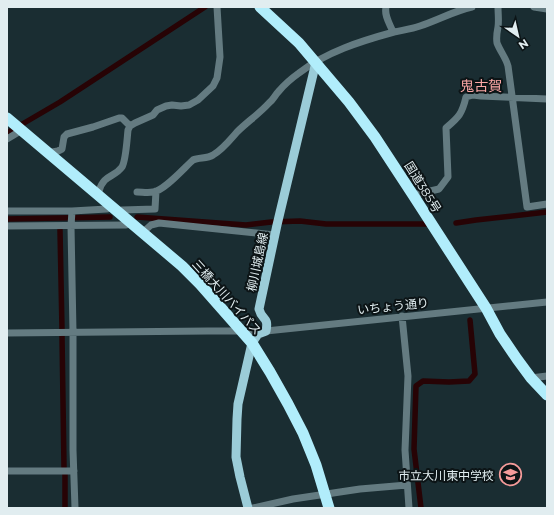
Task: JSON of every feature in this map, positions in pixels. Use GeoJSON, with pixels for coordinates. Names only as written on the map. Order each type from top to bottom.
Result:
{"type":"FeatureCollection","features":[{"type":"Feature","properties":{"kind":"highway","name":"国道385号"},"geometry":{"type":"LineString","coordinates":[[260,7],[299,43],[358,113],[486,308],[500,334],[531,378],[547,395]]}},
{"type":"Feature","properties":{"kind":"highway","name":"三橋大川バイパス"},"geometry":{"type":"LineString","coordinates":[[12,126],[182,266],[200,284],[252,343],[274,378],[303,433],[316,465],[329,508]]}},
{"type":"Feature","properties":{"kind":"main road","name":"柳川城島線"},"geometry":{"type":"LineString","coordinates":[[266,331],[267,324],[259,309],[312,58]]}},
{"type":"Feature","properties":{"kind":"main road"},"geometry":{"type":"LineString","coordinates":[[248,508],[236,458],[238,404],[252,343],[258,334],[266,331]]}},
{"type":"Feature","properties":{"kind":"street"},"geometry":{"type":"LineString","coordinates":[[98,191],[105,179],[118,171],[122,166],[130,126],[153,115],[157,110],[166,106],[189,105],[198,100],[213,86],[217,78],[220,57],[217,7]]}},
{"type":"Feature","properties":{"kind":"street"},"geometry":{"type":"LineString","coordinates":[[386,7],[386,16],[393,32]]}},
{"type":"Feature","properties":{"kind":"street"},"geometry":{"type":"LineString","coordinates":[[137,192],[156,191],[167,184],[193,160],[211,156],[216,153],[242,127],[271,102],[280,90],[300,72],[312,58],[353,44],[418,26],[472,7]]}},
{"type":"Feature","properties":{"kind":"street"},"geometry":{"type":"LineString","coordinates":[[498,7],[496,36],[500,50],[507,62],[528,207],[547,204]]}},
{"type":"Feature","properties":{"kind":"street"},"geometry":{"type":"LineString","coordinates":[[534,7],[547,9]]}},
{"type":"Feature","properties":{"kind":"street"},"geometry":{"type":"LineString","coordinates":[[413,195],[439,189],[448,177],[446,128],[461,113],[466,97],[472,95],[547,99]]}},
{"type":"Feature","properties":{"kind":"street"},"geometry":{"type":"LineString","coordinates":[[52,152],[62,149],[64,137],[70,133],[119,118],[122,118],[130,126]]}},
{"type":"Feature","properties":{"kind":"street"},"geometry":{"type":"LineString","coordinates":[[7,139],[12,126]]}},
{"type":"Feature","properties":{"kind":"street"},"geometry":{"type":"LineString","coordinates":[[122,210],[155,209],[156,191]]}},
{"type":"Feature","properties":{"kind":"street"},"geometry":{"type":"LineString","coordinates":[[7,226],[71,218],[107,209]]}},
{"type":"Feature","properties":{"kind":"street"},"geometry":{"type":"LineString","coordinates":[[7,211],[126,225]]}},
{"type":"Feature","properties":{"kind":"street"},"geometry":{"type":"LineString","coordinates":[[71,218],[75,508]]}},
{"type":"Feature","properties":{"kind":"street"},"geometry":{"type":"LineString","coordinates":[[142,233],[151,225],[159,223],[277,226]]}},
{"type":"Feature","properties":{"kind":"street","name":"いちょう通り"},"geometry":{"type":"LineString","coordinates":[[7,333],[266,331],[547,302]]}},
{"type":"Feature","properties":{"kind":"street"},"geometry":{"type":"LineString","coordinates":[[402,316],[408,376],[405,450],[409,508]]}},
{"type":"Feature","properties":{"kind":"street"},"geometry":{"type":"LineString","coordinates":[[531,378],[547,376]]}},
{"type":"Feature","properties":{"kind":"street"},"geometry":{"type":"LineString","coordinates":[[7,471],[74,471]]}},
{"type":"Feature","properties":{"kind":"street"},"geometry":{"type":"LineString","coordinates":[[253,508],[293,499],[360,489],[407,485]]}},
{"type":"Feature","properties":{"kind":"waterway"},"geometry":{"type":"LineString","coordinates":[[7,133],[60,102],[205,7]]}},
{"type":"Feature","properties":{"kind":"waterway"},"geometry":{"type":"LineString","coordinates":[[456,223],[547,212]]}},
{"type":"Feature","properties":{"kind":"waterway"},"geometry":{"type":"LineString","coordinates":[[7,219],[110,217]]}},
{"type":"Feature","properties":{"kind":"waterway"},"geometry":{"type":"LineString","coordinates":[[137,217],[246,225],[300,221],[326,224],[428,224]]}},
{"type":"Feature","properties":{"kind":"waterway"},"geometry":{"type":"LineString","coordinates":[[60,230],[62,329]]}},
{"type":"Feature","properties":{"kind":"waterway"},"geometry":{"type":"LineString","coordinates":[[421,508],[414,449],[416,386],[423,381],[469,381],[475,374],[470,320]]}},
{"type":"Feature","properties":{"kind":"waterway"},"geometry":{"type":"LineString","coordinates":[[62,336],[64,467]]}},
{"type":"Feature","properties":{"kind":"waterway"},"geometry":{"type":"LineString","coordinates":[[65,472],[65,508]]}},
{"type":"Feature","properties":{"kind":"place","name":"市立大川東中学校"},"geometry":{"type":"Point","coordinates":[510,475]}},
{"type":"Feature","properties":{"kind":"district","name":"鬼古賀"},"geometry":{"type":"Point","coordinates":[481,86]}}]}
